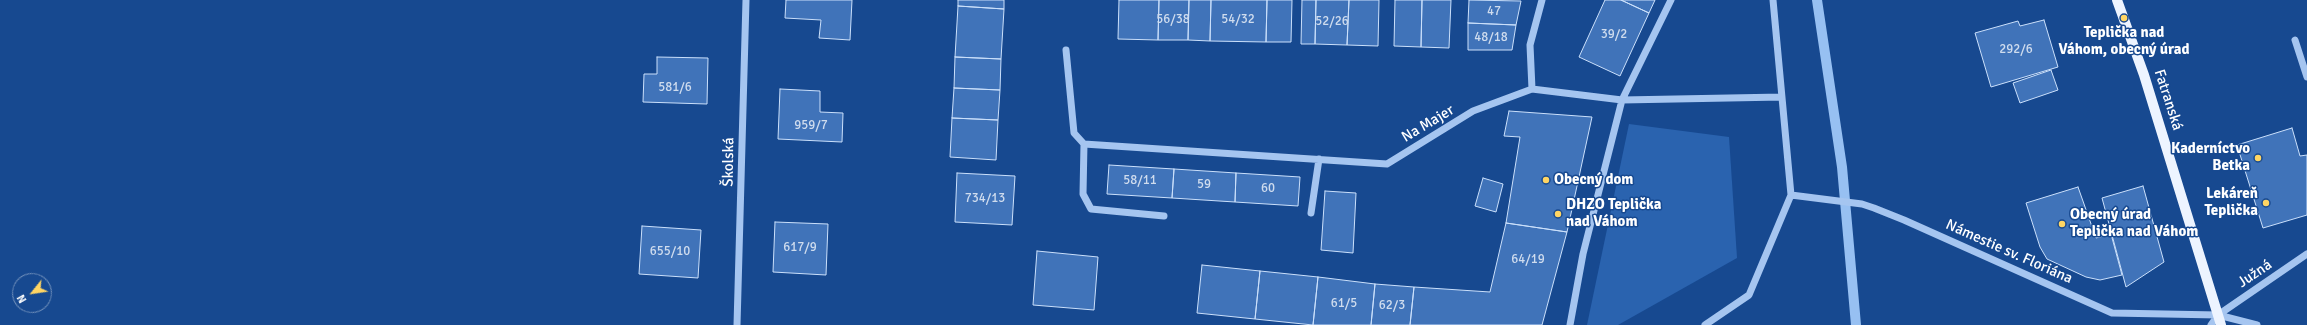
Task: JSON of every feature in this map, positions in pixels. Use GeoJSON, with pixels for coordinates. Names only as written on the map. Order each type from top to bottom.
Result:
{"type":"FeatureCollection","features":[{"type":"Feature","properties":{"kind":"main road","name":"Fatranská"},"geometry":{"type":"LineString","coordinates":[[2117,0],[2147,83],[2219,320]]}},
{"type":"Feature","properties":{"kind":"street","name":"Školská"},"geometry":{"type":"LineString","coordinates":[[737,325],[746,0]]}},
{"type":"Feature","properties":{"kind":"street"},"geometry":{"type":"LineString","coordinates":[[1532,89],[1530,45],[1542,0]]}},
{"type":"Feature","properties":{"kind":"street"},"geometry":{"type":"LineString","coordinates":[[1570,325],[1583,254],[1622,100],[1671,0]]}},
{"type":"Feature","properties":{"kind":"street"},"geometry":{"type":"LineString","coordinates":[[1705,325],[1749,295],[1791,195],[1773,0]]}},
{"type":"Feature","properties":{"kind":"street"},"geometry":{"type":"LineString","coordinates":[[2295,40],[2307,77]]}},
{"type":"Feature","properties":{"kind":"street"},"geometry":{"type":"LineString","coordinates":[[1066,50],[1074,133],[1084,144],[1082,194],[1090,209],[1164,216]]}},
{"type":"Feature","properties":{"kind":"street","name":"Na Majer"},"geometry":{"type":"LineString","coordinates":[[1084,144],[1387,164],[1473,111],[1532,89],[1622,100],[1782,97]]}},
{"type":"Feature","properties":{"kind":"street"},"geometry":{"type":"LineString","coordinates":[[1311,213],[1319,159]]}},
{"type":"Feature","properties":{"kind":"street","name":"Námestie sv. Floriána"},"geometry":{"type":"LineString","coordinates":[[1791,195],[1862,204],[1904,220],[2112,313],[2219,320],[2257,325]]}},
{"type":"Feature","properties":{"kind":"street","name":"Južná"},"geometry":{"type":"LineString","coordinates":[[2211,325],[2307,254]]}},
{"type":"Feature","properties":{"kind":"shaded area"},"geometry":{"type":"Polygon","coordinates":[[[1629,124],[1729,137],[1737,258],[1618,325],[1587,325],[1629,124]]]}},
{"type":"Feature","properties":{"kind":"building"},"geometry":{"type":"Polygon","coordinates":[[[786,0],[852,0],[850,40],[819,38],[821,20],[785,18],[786,0]]]}},
{"type":"Feature","properties":{"kind":"building"},"geometry":{"type":"Polygon","coordinates":[[[958,0],[1004,0],[1004,9],[958,6],[958,0]]]}},
{"type":"Feature","properties":{"kind":"building"},"geometry":{"type":"Polygon","coordinates":[[[1119,0],[1159,0],[1158,40],[1118,39],[1119,0]]]}},
{"type":"Feature","properties":{"kind":"building"},"geometry":{"type":"Polygon","coordinates":[[[1159,0],[1189,0],[1188,40],[1158,40],[1159,0]]]}},
{"type":"Feature","properties":{"kind":"building"},"geometry":{"type":"Polygon","coordinates":[[[1189,0],[1211,0],[1210,41],[1188,40],[1189,0]]]}},
{"type":"Feature","properties":{"kind":"building"},"geometry":{"type":"Polygon","coordinates":[[[1211,0],[1267,0],[1266,42],[1210,41],[1211,0]]]}},
{"type":"Feature","properties":{"kind":"building"},"geometry":{"type":"Polygon","coordinates":[[[1267,0],[1292,0],[1291,42],[1266,42],[1267,0]]]}},
{"type":"Feature","properties":{"kind":"building"},"geometry":{"type":"Polygon","coordinates":[[[1302,0],[1316,0],[1315,44],[1301,44],[1302,0]]]}},
{"type":"Feature","properties":{"kind":"building"},"geometry":{"type":"Polygon","coordinates":[[[1316,0],[1349,0],[1347,45],[1315,44],[1316,0]]]}},
{"type":"Feature","properties":{"kind":"building"},"geometry":{"type":"Polygon","coordinates":[[[1349,0],[1379,0],[1378,46],[1347,45],[1349,0]]]}},
{"type":"Feature","properties":{"kind":"building"},"geometry":{"type":"Polygon","coordinates":[[[1395,0],[1422,0],[1421,47],[1394,46],[1395,0]]]}},
{"type":"Feature","properties":{"kind":"building"},"geometry":{"type":"Polygon","coordinates":[[[1422,0],[1451,0],[1449,48],[1421,47],[1422,0]]]}},
{"type":"Feature","properties":{"kind":"building"},"geometry":{"type":"Polygon","coordinates":[[[1469,0],[1521,1],[1516,25],[1468,23],[1469,0]]]}},
{"type":"Feature","properties":{"kind":"building"},"geometry":{"type":"Polygon","coordinates":[[[1605,0],[1621,0],[1649,13],[1620,76],[1579,57],[1605,0]]]}},
{"type":"Feature","properties":{"kind":"building"},"geometry":{"type":"Polygon","coordinates":[[[1621,0],[1655,0],[1649,13],[1621,0]]]}},
{"type":"Feature","properties":{"kind":"building"},"geometry":{"type":"Polygon","coordinates":[[[958,6],[1004,9],[1001,59],[955,57],[958,6]]]}},
{"type":"Feature","properties":{"kind":"building"},"geometry":{"type":"Polygon","coordinates":[[[2044,20],[2058,67],[1991,87],[1975,33],[2018,21],[2020,26],[2044,20]]]}},
{"type":"Feature","properties":{"kind":"building"},"geometry":{"type":"Polygon","coordinates":[[[1468,23],[1516,25],[1512,50],[1468,50],[1468,23]]]}},
{"type":"Feature","properties":{"kind":"building"},"geometry":{"type":"Polygon","coordinates":[[[657,57],[708,58],[707,104],[643,102],[644,74],[657,74],[657,57]]]}},
{"type":"Feature","properties":{"kind":"building"},"geometry":{"type":"Polygon","coordinates":[[[955,57],[1001,59],[1000,90],[954,88],[955,57]]]}},
{"type":"Feature","properties":{"kind":"building"},"geometry":{"type":"Polygon","coordinates":[[[2051,70],[2058,90],[2020,103],[2013,83],[2051,70]]]}},
{"type":"Feature","properties":{"kind":"building"},"geometry":{"type":"Polygon","coordinates":[[[954,88],[1000,90],[998,120],[952,118],[954,88]]]}},
{"type":"Feature","properties":{"kind":"building"},"geometry":{"type":"Polygon","coordinates":[[[780,89],[820,91],[820,112],[843,113],[842,142],[778,139],[780,89]]]}},
{"type":"Feature","properties":{"kind":"building","name":"Obecný dom"},"geometry":{"type":"Polygon","coordinates":[[[1509,111],[1592,117],[1567,232],[1506,223],[1520,137],[1504,136],[1509,111]]]}},
{"type":"Feature","properties":{"kind":"building"},"geometry":{"type":"Polygon","coordinates":[[[952,118],[998,120],[996,160],[950,157],[952,118]]]}},
{"type":"Feature","properties":{"kind":"building"},"geometry":{"type":"Polygon","coordinates":[[[2292,128],[2300,156],[2307,155],[2307,215],[2263,228],[2237,145],[2292,128]]]}},
{"type":"Feature","properties":{"kind":"building"},"geometry":{"type":"Polygon","coordinates":[[[1109,165],[1174,169],[1172,198],[1107,194],[1109,165]]]}},
{"type":"Feature","properties":{"kind":"building"},"geometry":{"type":"Polygon","coordinates":[[[1174,169],[1236,173],[1235,202],[1172,198],[1174,169]]]}},
{"type":"Feature","properties":{"kind":"building"},"geometry":{"type":"Polygon","coordinates":[[[957,173],[1015,176],[1012,225],[955,222],[957,173]]]}},
{"type":"Feature","properties":{"kind":"building"},"geometry":{"type":"Polygon","coordinates":[[[1236,173],[1300,177],[1298,206],[1235,202],[1236,173]]]}},
{"type":"Feature","properties":{"kind":"building"},"geometry":{"type":"Polygon","coordinates":[[[1483,178],[1503,184],[1496,212],[1475,206],[1483,178]]]}},
{"type":"Feature","properties":{"kind":"building"},"geometry":{"type":"Polygon","coordinates":[[[2143,186],[2164,262],[2126,287],[2102,198],[2143,186]]]}},
{"type":"Feature","properties":{"kind":"building","name":"Obecný úrad Teplička nad Váhom"},"geometry":{"type":"Polygon","coordinates":[[[2078,187],[2096,238],[2111,234],[2122,275],[2100,280],[2086,277],[2047,259],[2040,247],[2026,203],[2078,187]]]}},
{"type":"Feature","properties":{"kind":"building"},"geometry":{"type":"Polygon","coordinates":[[[1325,191],[1356,193],[1353,253],[1321,250],[1325,191]]]}},
{"type":"Feature","properties":{"kind":"building"},"geometry":{"type":"Polygon","coordinates":[[[775,222],[828,224],[826,275],[773,272],[775,222]]]}},
{"type":"Feature","properties":{"kind":"building"},"geometry":{"type":"Polygon","coordinates":[[[1506,223],[1567,232],[1542,325],[1410,325],[1414,287],[1490,292],[1506,223]]]}},
{"type":"Feature","properties":{"kind":"building"},"geometry":{"type":"Polygon","coordinates":[[[642,226],[701,230],[698,278],[639,274],[642,226]]]}},
{"type":"Feature","properties":{"kind":"building"},"geometry":{"type":"Polygon","coordinates":[[[1037,251],[1098,257],[1094,310],[1033,305],[1037,251]]]}},
{"type":"Feature","properties":{"kind":"building"},"geometry":{"type":"Polygon","coordinates":[[[1202,265],[1260,271],[1255,319],[1197,313],[1202,265]]]}},
{"type":"Feature","properties":{"kind":"building"},"geometry":{"type":"Polygon","coordinates":[[[1260,271],[1318,277],[1313,325],[1255,319],[1260,271]]]}},
{"type":"Feature","properties":{"kind":"building"},"geometry":{"type":"Polygon","coordinates":[[[1318,277],[1375,284],[1371,325],[1313,325],[1318,277]]]}},
{"type":"Feature","properties":{"kind":"building"},"geometry":{"type":"Polygon","coordinates":[[[1375,284],[1414,287],[1410,325],[1371,325],[1375,284]]]}},
{"type":"Feature","properties":{"kind":"waterway"},"geometry":{"type":"LineString","coordinates":[[1817,0],[1842,167],[1856,325]]}},
{"type":"Feature","properties":{"kind":"place","name":"Teplička nad Váhom, obecný úrad"},"geometry":{"type":"Point","coordinates":[2124,18]}},
{"type":"Feature","properties":{"kind":"place","name":"Kaderníctvo Betka"},"geometry":{"type":"Point","coordinates":[2258,158]}},
{"type":"Feature","properties":{"kind":"place","name":"Obecný dom"},"geometry":{"type":"Point","coordinates":[1546,180]}},
{"type":"Feature","properties":{"kind":"place","name":"Lekáreň Teplička"},"geometry":{"type":"Point","coordinates":[2266,203]}},
{"type":"Feature","properties":{"kind":"place","name":"DHZO Teplička nad Váhom"},"geometry":{"type":"Point","coordinates":[1558,214]}},
{"type":"Feature","properties":{"kind":"place","name":"Obecný úrad Teplička nad Váhom"},"geometry":{"type":"Point","coordinates":[2062,224]}}]}
